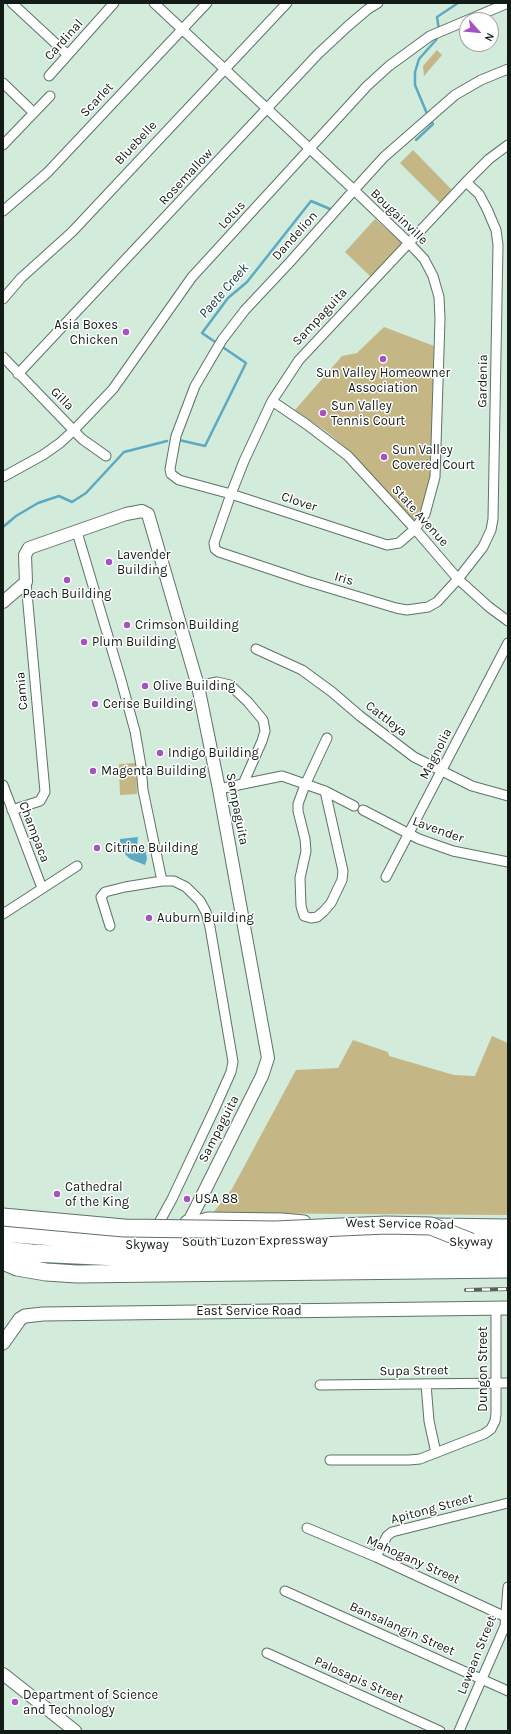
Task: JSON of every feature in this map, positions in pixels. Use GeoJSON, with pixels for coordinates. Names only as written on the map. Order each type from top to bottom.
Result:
{"type":"FeatureCollection","features":[{"type":"Feature","properties":{"kind":"highway"},"geometry":{"type":"LineString","coordinates":[[3,1217],[124,1228],[275,1230],[386,1225],[431,1226],[471,1242]]}},
{"type":"Feature","properties":{"kind":"highway"},"geometry":{"type":"LineString","coordinates":[[3,1225],[36,1236]]}},
{"type":"Feature","properties":{"kind":"highway","name":"South Luzon Expressway"},"geometry":{"type":"LineString","coordinates":[[3,1233],[118,1242],[508,1238]]}},
{"type":"Feature","properties":{"kind":"highway","name":"Skyway"},"geometry":{"type":"LineString","coordinates":[[3,1237],[152,1246],[508,1242]]}},
{"type":"Feature","properties":{"kind":"highway","name":"Skyway"},"geometry":{"type":"LineString","coordinates":[[3,1250],[32,1253],[118,1257],[508,1253]]}},
{"type":"Feature","properties":{"kind":"highway","name":"South Luzon Expressway"},"geometry":{"type":"LineString","coordinates":[[3,1253],[118,1260],[508,1257]]}},
{"type":"Feature","properties":{"kind":"highway"},"geometry":{"type":"LineString","coordinates":[[3,1261],[18,1267],[46,1272],[78,1274],[508,1270]]}},
{"type":"Feature","properties":{"kind":"main road","name":"West Service Road"},"geometry":{"type":"LineString","coordinates":[[3,1212],[84,1219],[193,1222],[208,1219],[282,1220],[292,1222],[508,1226]]}},
{"type":"Feature","properties":{"kind":"main road","name":"East Service Road"},"geometry":{"type":"LineString","coordinates":[[3,1343],[20,1319],[25,1316],[42,1314],[502,1309]]}},
{"type":"Feature","properties":{"kind":"street","name":"Cardinal"},"geometry":{"type":"LineString","coordinates":[[49,76],[114,3]]}},
{"type":"Feature","properties":{"kind":"street","name":"Bougainville"},"geometry":{"type":"LineString","coordinates":[[154,3],[408,242],[424,259],[433,276],[439,297],[440,319],[436,476],[425,514],[415,529]]}},
{"type":"Feature","properties":{"kind":"street","name":"Scarlet"},"geometry":{"type":"LineString","coordinates":[[3,211],[47,173],[207,3]]}},
{"type":"Feature","properties":{"kind":"street","name":"Bluebelle"},"geometry":{"type":"LineString","coordinates":[[3,299],[20,278],[72,232],[224,68],[287,3]]}},
{"type":"Feature","properties":{"kind":"street","name":"Rosemallow"},"geometry":{"type":"LineString","coordinates":[[18,374],[323,49],[368,9],[378,3]]}},
{"type":"Feature","properties":{"kind":"street","name":"Lotus"},"geometry":{"type":"LineString","coordinates":[[3,477],[43,455],[74,430],[113,389],[192,277],[367,86],[389,66],[430,36],[508,3]]}},
{"type":"Feature","properties":{"kind":"street"},"geometry":{"type":"LineString","coordinates":[[17,5],[68,55]]}},
{"type":"Feature","properties":{"kind":"street","name":"Dandelion"},"geometry":{"type":"LineString","coordinates":[[171,474],[170,469],[176,436],[189,400],[214,352],[245,310],[384,157],[455,95],[481,80],[508,69]]}},
{"type":"Feature","properties":{"kind":"street"},"geometry":{"type":"LineString","coordinates":[[3,83],[34,112]]}},
{"type":"Feature","properties":{"kind":"street"},"geometry":{"type":"LineString","coordinates":[[3,144],[50,96]]}},
{"type":"Feature","properties":{"kind":"street","name":"Sampaguita"},"geometry":{"type":"LineString","coordinates":[[215,549],[214,543],[231,494],[256,434],[272,401],[299,360],[408,242],[466,182],[489,159],[508,145]]}},
{"type":"Feature","properties":{"kind":"street","name":"Gardenia"},"geometry":{"type":"LineString","coordinates":[[458,579],[480,552],[491,530],[494,519],[498,245],[496,230],[487,209],[479,194],[466,182]]}},
{"type":"Feature","properties":{"kind":"street","name":"Gilla"},"geometry":{"type":"LineString","coordinates":[[3,357],[74,430],[92,447],[106,456]]}},
{"type":"Feature","properties":{"kind":"street","name":"State Avenue"},"geometry":{"type":"LineString","coordinates":[[272,401],[306,424],[348,456],[415,529],[458,579],[508,622]]}},
{"type":"Feature","properties":{"kind":"street","name":"Clover"},"geometry":{"type":"LineString","coordinates":[[171,474],[179,480],[231,494],[387,545],[399,543],[415,529]]}},
{"type":"Feature","properties":{"kind":"street","name":"Sampaguita"},"geometry":{"type":"LineString","coordinates":[[29,548],[138,511],[148,514],[198,686],[219,788],[268,1058],[262,1076],[193,1222]]}},
{"type":"Feature","properties":{"kind":"street"},"geometry":{"type":"LineString","coordinates":[[77,532],[135,731],[141,766],[143,790],[162,881]]}},
{"type":"Feature","properties":{"kind":"street","name":"Camia"},"geometry":{"type":"LineString","coordinates":[[12,810],[40,801],[45,795],[26,582],[25,555],[29,548]]}},
{"type":"Feature","properties":{"kind":"street","name":"Iris"},"geometry":{"type":"LineString","coordinates":[[215,549],[219,552],[306,581],[396,608],[408,610],[428,607],[437,602],[458,579]]}},
{"type":"Feature","properties":{"kind":"street"},"geometry":{"type":"LineString","coordinates":[[3,602],[26,582]]}},
{"type":"Feature","properties":{"kind":"street","name":"Magnolia"},"geometry":{"type":"LineString","coordinates":[[386,878],[508,643]]}},
{"type":"Feature","properties":{"kind":"street","name":"Cattleya"},"geometry":{"type":"LineString","coordinates":[[256,649],[302,670],[414,757],[472,786],[508,796]]}},
{"type":"Feature","properties":{"kind":"street"},"geometry":{"type":"LineString","coordinates":[[198,686],[217,682],[230,685],[244,698],[263,720],[264,731],[262,741],[242,784]]}},
{"type":"Feature","properties":{"kind":"street"},"geometry":{"type":"LineString","coordinates":[[325,791],[343,871],[342,880],[331,903],[317,917],[311,918],[304,916],[301,906],[300,878],[306,851],[298,804],[305,785],[327,738]]}},
{"type":"Feature","properties":{"kind":"street","name":"Lavender"},"geometry":{"type":"LineString","coordinates":[[219,788],[282,776],[325,791],[409,834],[454,851],[508,862]]}},
{"type":"Feature","properties":{"kind":"street","name":"Champaca"},"geometry":{"type":"LineString","coordinates":[[3,785],[42,888]]}},
{"type":"Feature","properties":{"kind":"street"},"geometry":{"type":"LineString","coordinates":[[3,914],[77,866]]}},
{"type":"Feature","properties":{"kind":"street"},"geometry":{"type":"LineString","coordinates":[[110,926],[102,900],[103,893],[125,886],[162,881],[174,881],[186,887],[200,901],[206,912],[210,927],[233,1067],[172,1199],[160,1221]]}},
{"type":"Feature","properties":{"kind":"street","name":"Dungon Street"},"geometry":{"type":"LineString","coordinates":[[330,1460],[420,1459],[484,1434],[491,1429],[495,1421],[496,1414],[495,1383],[502,1309]]}},
{"type":"Feature","properties":{"kind":"street","name":"Supa Street"},"geometry":{"type":"LineString","coordinates":[[320,1385],[508,1383]]}},
{"type":"Feature","properties":{"kind":"street"},"geometry":{"type":"LineString","coordinates":[[426,1384],[428,1420],[436,1453]]}},
{"type":"Feature","properties":{"kind":"street","name":"Apitong Street"},"geometry":{"type":"LineString","coordinates":[[376,1556],[387,1536],[392,1532],[424,1522],[508,1502]]}},
{"type":"Feature","properties":{"kind":"street","name":"Mahogany Street"},"geometry":{"type":"LineString","coordinates":[[306,1528],[376,1556],[508,1618]]}},
{"type":"Feature","properties":{"kind":"street","name":"Lawaan Street"},"geometry":{"type":"LineString","coordinates":[[459,1731],[508,1618],[508,1587]]}},
{"type":"Feature","properties":{"kind":"street","name":"Bansalangin Street"},"geometry":{"type":"LineString","coordinates":[[285,1592],[508,1691]]}},
{"type":"Feature","properties":{"kind":"street","name":"Palosapis Street"},"geometry":{"type":"LineString","coordinates":[[267,1653],[440,1731]]}},
{"type":"Feature","properties":{"kind":"street"},"geometry":{"type":"LineString","coordinates":[[3,1674],[75,1731]]}},
{"type":"Feature","properties":{"kind":"shaded area"},"geometry":{"type":"Polygon","coordinates":[[[437,50],[442,55],[424,76],[423,66],[437,50]]]}},
{"type":"Feature","properties":{"kind":"shaded area"},"geometry":{"type":"Polygon","coordinates":[[[413,150],[453,191],[441,204],[400,163],[413,150]]]}},
{"type":"Feature","properties":{"kind":"shaded area"},"geometry":{"type":"Polygon","coordinates":[[[375,219],[402,243],[371,277],[345,252],[375,219]]]}},
{"type":"Feature","properties":{"kind":"shaded area"},"geometry":{"type":"Polygon","coordinates":[[[384,327],[434,346],[430,480],[424,502],[415,522],[352,453],[327,432],[295,410],[342,356],[357,353],[384,327]]]}},
{"type":"Feature","properties":{"kind":"shaded area"},"geometry":{"type":"Polygon","coordinates":[[[136,763],[137,794],[120,795],[119,764],[136,763]]]}},
{"type":"Feature","properties":{"kind":"shaded area"},"geometry":{"type":"Polygon","coordinates":[[[492,1036],[508,1043],[508,1215],[213,1213],[232,1189],[296,1070],[338,1068],[353,1040],[388,1052],[389,1056],[454,1075],[475,1076],[492,1036]]]}},
{"type":"Feature","properties":{"kind":"water"},"geometry":{"type":"Polygon","coordinates":[[[138,837],[137,846],[145,846],[147,859],[145,865],[130,859],[125,854],[120,844],[120,839],[138,837]]]}},
{"type":"Feature","properties":{"kind":"waterway","name":"Paete Creek"},"geometry":{"type":"LineString","coordinates":[[439,30],[437,17],[458,3]]}},
{"type":"Feature","properties":{"kind":"waterway","name":"Paete Creek"},"geometry":{"type":"LineString","coordinates":[[428,116],[415,85],[415,72],[419,59],[436,40],[438,35]]}},
{"type":"Feature","properties":{"kind":"waterway","name":"Paete Creek"},"geometry":{"type":"LineString","coordinates":[[416,140],[433,124],[431,120]]}},
{"type":"Feature","properties":{"kind":"waterway","name":"Paete Creek"},"geometry":{"type":"LineString","coordinates":[[179,440],[205,446],[246,363],[202,333],[228,298],[247,282],[311,201],[330,209]]}},
{"type":"Feature","properties":{"kind":"waterway","name":"Paete Creek"},"geometry":{"type":"LineString","coordinates":[[3,527],[16,516],[38,503],[59,496],[72,502],[86,493],[124,452],[167,441]]}},
{"type":"Feature","properties":{"kind":"railway"},"geometry":{"type":"LineString","coordinates":[[466,1290],[508,1289]]}},
{"type":"Feature","properties":{"kind":"place","name":"Asia Boxes Chicken"},"geometry":{"type":"Point","coordinates":[126,332]}},
{"type":"Feature","properties":{"kind":"place","name":"Sun Valley Homeowner Association"},"geometry":{"type":"Point","coordinates":[383,359]}},
{"type":"Feature","properties":{"kind":"place","name":"Sun Valley Tennis Court"},"geometry":{"type":"Point","coordinates":[323,413]}},
{"type":"Feature","properties":{"kind":"place","name":"Sun Valley Covered Court"},"geometry":{"type":"Point","coordinates":[384,457]}},
{"type":"Feature","properties":{"kind":"place","name":"Lavender Building"},"geometry":{"type":"Point","coordinates":[109,562]}},
{"type":"Feature","properties":{"kind":"place","name":"Peach Building"},"geometry":{"type":"Point","coordinates":[67,580]}},
{"type":"Feature","properties":{"kind":"place","name":"Crimson Building"},"geometry":{"type":"Point","coordinates":[127,625]}},
{"type":"Feature","properties":{"kind":"place","name":"Plum Building"},"geometry":{"type":"Point","coordinates":[84,642]}},
{"type":"Feature","properties":{"kind":"place","name":"Olive Building"},"geometry":{"type":"Point","coordinates":[145,686]}},
{"type":"Feature","properties":{"kind":"place","name":"Cerise Building"},"geometry":{"type":"Point","coordinates":[95,704]}},
{"type":"Feature","properties":{"kind":"place","name":"Indigo Building"},"geometry":{"type":"Point","coordinates":[160,753]}},
{"type":"Feature","properties":{"kind":"place","name":"Magenta Building"},"geometry":{"type":"Point","coordinates":[93,771]}},
{"type":"Feature","properties":{"kind":"place","name":"Citrine Building"},"geometry":{"type":"Point","coordinates":[97,848]}},
{"type":"Feature","properties":{"kind":"place","name":"Auburn Building"},"geometry":{"type":"Point","coordinates":[149,918]}},
{"type":"Feature","properties":{"kind":"place","name":"Cathedral of the King"},"geometry":{"type":"Point","coordinates":[57,1194]}},
{"type":"Feature","properties":{"kind":"place","name":"USA 88"},"geometry":{"type":"Point","coordinates":[187,1199]}},
{"type":"Feature","properties":{"kind":"place","name":"Department of Science and Technology"},"geometry":{"type":"Point","coordinates":[15,1702]}}]}
